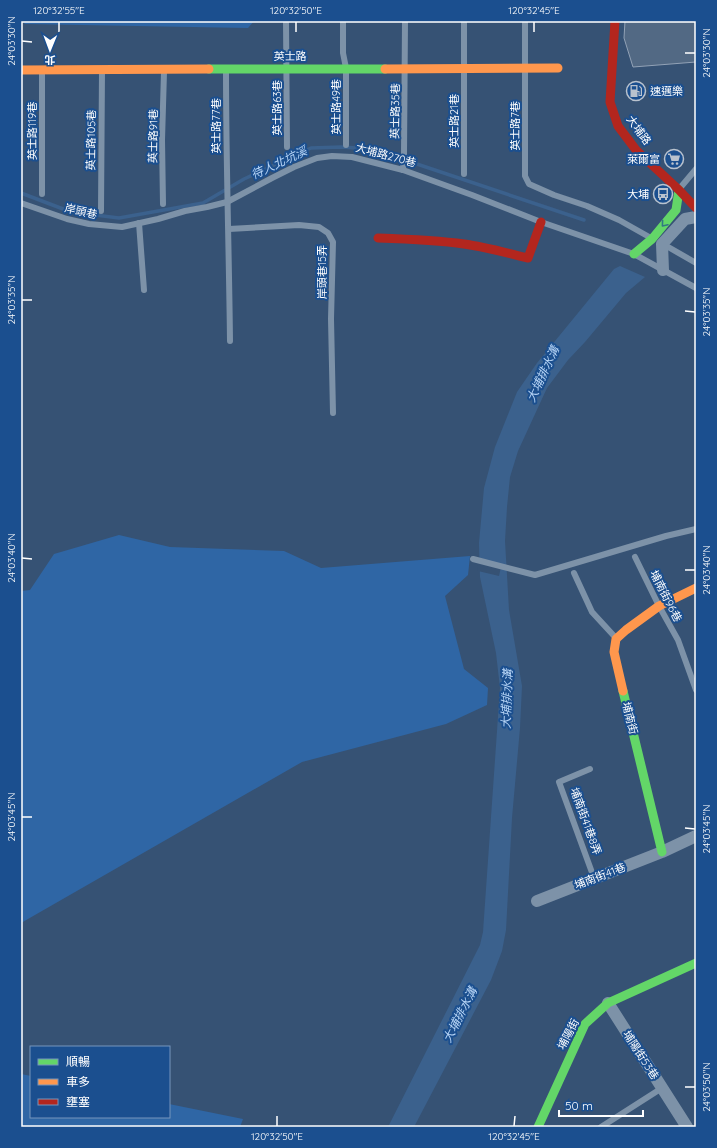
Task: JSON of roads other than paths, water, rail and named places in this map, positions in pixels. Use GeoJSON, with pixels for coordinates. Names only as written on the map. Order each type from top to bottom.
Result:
{"type":"FeatureCollection","features":[{"type":"Feature","properties":{"kind":"street","name":"大埔路"},"geometry":{"type":"LineString","coordinates":[[615,21],[610,102],[618,126],[636,150],[696,208]]}},
{"type":"Feature","properties":{"kind":"street","name":"英士路"},"geometry":{"type":"LineString","coordinates":[[21,70],[558,68]]}},
{"type":"Feature","properties":{"kind":"street"},"geometry":{"type":"LineString","coordinates":[[663,270],[657,241],[676,210],[679,190]]}},
{"type":"Feature","properties":{"kind":"street"},"geometry":{"type":"LineString","coordinates":[[634,254],[657,241],[685,219],[696,217]]}},
{"type":"Feature","properties":{"kind":"street"},"geometry":{"type":"LineString","coordinates":[[378,238],[413,238],[469,244],[528,258],[541,222]]}},
{"type":"Feature","properties":{"kind":"street"},"geometry":{"type":"LineString","coordinates":[[616,638],[659,606],[696,588]]}},
{"type":"Feature","properties":{"kind":"street","name":"埔南街"},"geometry":{"type":"LineString","coordinates":[[616,638],[614,652],[662,852]]}},
{"type":"Feature","properties":{"kind":"street"},"geometry":{"type":"LineString","coordinates":[[662,852],[696,836]]}},
{"type":"Feature","properties":{"kind":"street","name":"埔南街41巷"},"geometry":{"type":"LineString","coordinates":[[537,901],[662,852]]}},
{"type":"Feature","properties":{"kind":"street","name":"埔陽街"},"geometry":{"type":"LineString","coordinates":[[538,1127],[585,1024],[608,1003],[696,963]]}},
{"type":"Feature","properties":{"kind":"street","name":"埔陽街53巷"},"geometry":{"type":"LineString","coordinates":[[608,1003],[687,1127]]}},
{"type":"Feature","properties":{"kind":"lane","name":"英士路63巷"},"geometry":{"type":"LineString","coordinates":[[286,21],[287,147]]}},
{"type":"Feature","properties":{"kind":"lane","name":"英士路49巷"},"geometry":{"type":"LineString","coordinates":[[343,21],[343,53],[346,68],[346,145]]}},
{"type":"Feature","properties":{"kind":"lane","name":"英士路35巷"},"geometry":{"type":"LineString","coordinates":[[403,170],[405,21]]}},
{"type":"Feature","properties":{"kind":"lane","name":"英士路21巷"},"geometry":{"type":"LineString","coordinates":[[464,21],[464,174]]}},
{"type":"Feature","properties":{"kind":"lane","name":"英士路7巷"},"geometry":{"type":"LineString","coordinates":[[525,21],[525,176],[529,184],[554,195],[588,206],[619,220],[657,241]]}},
{"type":"Feature","properties":{"kind":"lane","name":"英士路119巷"},"geometry":{"type":"LineString","coordinates":[[42,69],[42,194]]}},
{"type":"Feature","properties":{"kind":"lane","name":"英士路105巷"},"geometry":{"type":"LineString","coordinates":[[101,211],[102,69]]}},
{"type":"Feature","properties":{"kind":"lane","name":"英士路91巷"},"geometry":{"type":"LineString","coordinates":[[163,204],[162,140],[164,69]]}},
{"type":"Feature","properties":{"kind":"lane","name":"英士路77巷"},"geometry":{"type":"LineString","coordinates":[[226,69],[227,202]]}},
{"type":"Feature","properties":{"kind":"lane","name":"大埔路270巷"},"geometry":{"type":"LineString","coordinates":[[227,202],[294,167],[317,158],[332,156],[352,157],[403,170],[541,222],[634,254],[696,288]]}},
{"type":"Feature","properties":{"kind":"lane"},"geometry":{"type":"LineString","coordinates":[[679,190],[696,170]]}},
{"type":"Feature","properties":{"kind":"lane"},"geometry":{"type":"LineString","coordinates":[[144,290],[139,223],[227,202],[230,341]]}},
{"type":"Feature","properties":{"kind":"lane","name":"岸頭巷"},"geometry":{"type":"LineString","coordinates":[[21,203],[67,219],[89,224],[122,227],[139,223]]}},
{"type":"Feature","properties":{"kind":"lane","name":"岸頭巷15弄"},"geometry":{"type":"LineString","coordinates":[[228,229],[299,225],[319,227],[328,233],[333,242],[331,319],[333,413]]}},
{"type":"Feature","properties":{"kind":"lane"},"geometry":{"type":"LineString","coordinates":[[657,241],[696,263]]}},
{"type":"Feature","properties":{"kind":"lane"},"geometry":{"type":"LineString","coordinates":[[473,559],[535,575],[666,536],[696,529]]}},
{"type":"Feature","properties":{"kind":"lane","name":"埔南街96巷"},"geometry":{"type":"LineString","coordinates":[[635,557],[659,606],[678,640],[696,690]]}},
{"type":"Feature","properties":{"kind":"lane"},"geometry":{"type":"LineString","coordinates":[[574,573],[592,612],[616,638]]}},
{"type":"Feature","properties":{"kind":"lane","name":"埔南街41巷8弄"},"geometry":{"type":"LineString","coordinates":[[590,770],[559,782],[594,878]]}},
{"type":"Feature","properties":{"kind":"lane"},"geometry":{"type":"LineString","coordinates":[[601,1127],[662,1088]]}},
{"type":"Feature","properties":{"kind":"water","name":"大埔排水溝"},"geometry":{"type":"Polygon","coordinates":[[[620,266],[645,277],[626,293],[568,360],[547,388],[518,451],[510,477],[505,541],[509,610],[522,686],[512,818],[506,930],[502,951],[491,980],[414,1127],[388,1127],[480,945],[483,932],[500,688],[496,653],[480,577],[479,543],[484,488],[495,447],[517,392],[537,363],[614,269],[620,266]]]}},
{"type":"Feature","properties":{"kind":"waterway","name":"待人北坑溪"},"geometry":{"type":"LineString","coordinates":[[21,193],[71,212],[119,218],[203,203],[244,179],[311,148],[341,147],[372,149],[584,220]]}},
{"type":"Feature","properties":{"kind":"place","name":"速邁樂"},"geometry":{"type":"Point","coordinates":[636,91]}},
{"type":"Feature","properties":{"kind":"place","name":"萊爾富"},"geometry":{"type":"Point","coordinates":[674,159]}},
{"type":"Feature","properties":{"kind":"place","name":"大埔"},"geometry":{"type":"Point","coordinates":[663,194]}}]}
